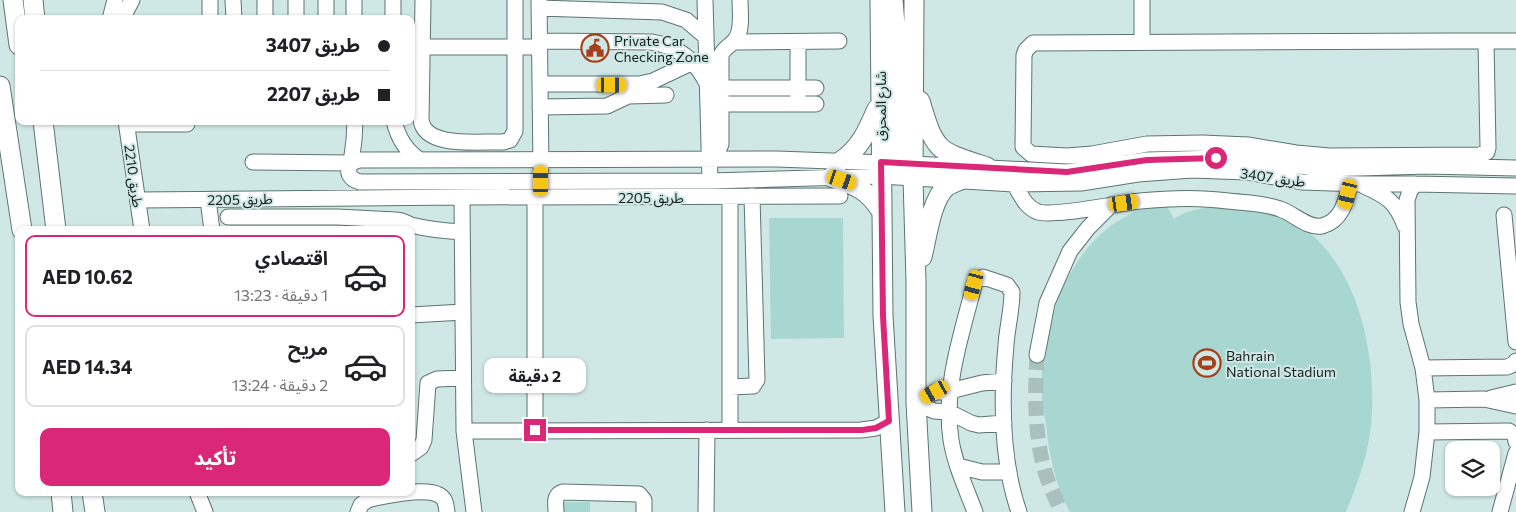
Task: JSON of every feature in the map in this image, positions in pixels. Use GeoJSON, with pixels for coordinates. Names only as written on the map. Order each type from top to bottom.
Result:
{"type":"FeatureCollection","features":[{"type":"Feature","properties":{"kind":"main road"},"geometry":{"type":"LineString","coordinates":[[12,0],[15,19]]}},
{"type":"Feature","properties":{"kind":"main road"},"geometry":{"type":"LineString","coordinates":[[33,0],[35,15]]}},
{"type":"Feature","properties":{"kind":"main road","name":"شارع المحرق"},"geometry":{"type":"LineString","coordinates":[[880,0],[880,103],[897,169],[916,282],[916,403],[922,512]]}},
{"type":"Feature","properties":{"kind":"main road"},"geometry":{"type":"LineString","coordinates":[[893,0],[896,37],[897,169]]}},
{"type":"Feature","properties":{"kind":"main road","name":"شارع المحرق"},"geometry":{"type":"LineString","coordinates":[[894,512],[883,316],[881,211],[897,169],[915,84],[914,0]]}},
{"type":"Feature","properties":{"kind":"main road"},"geometry":{"type":"LineString","coordinates":[[915,84],[934,142],[948,154],[987,168]]}},
{"type":"Feature","properties":{"kind":"main road"},"geometry":{"type":"LineString","coordinates":[[0,86],[21,226]]}},
{"type":"Feature","properties":{"kind":"main road"},"geometry":{"type":"LineString","coordinates":[[842,161],[856,150],[866,134],[880,103]]}},
{"type":"Feature","properties":{"kind":"main road"},"geometry":{"type":"LineString","coordinates":[[43,125],[56,226]]}},
{"type":"Feature","properties":{"kind":"main road"},"geometry":{"type":"LineString","coordinates":[[831,177],[864,190],[872,197],[881,211]]}},
{"type":"Feature","properties":{"kind":"main road"},"geometry":{"type":"LineString","coordinates":[[916,282],[934,206],[946,187],[960,180]]}},
{"type":"Feature","properties":{"kind":"main road"},"geometry":{"type":"LineString","coordinates":[[883,316],[893,331],[898,380],[902,390],[916,403],[889,421]]}},
{"type":"Feature","properties":{"kind":"main road"},"geometry":{"type":"LineString","coordinates":[[61,496],[63,512]]}},
{"type":"Feature","properties":{"kind":"main road"},"geometry":{"type":"LineString","coordinates":[[93,496],[95,512]]}},
{"type":"Feature","properties":{"kind":"street"},"geometry":{"type":"LineString","coordinates":[[111,15],[115,0]]}},
{"type":"Feature","properties":{"kind":"street"},"geometry":{"type":"LineString","coordinates":[[124,15],[132,0]]}},
{"type":"Feature","properties":{"kind":"street"},"geometry":{"type":"LineString","coordinates":[[210,0],[210,15]]}},
{"type":"Feature","properties":{"kind":"street"},"geometry":{"type":"LineString","coordinates":[[234,0],[234,15]]}},
{"type":"Feature","properties":{"kind":"street"},"geometry":{"type":"LineString","coordinates":[[265,0],[265,15]]}},
{"type":"Feature","properties":{"kind":"street"},"geometry":{"type":"LineString","coordinates":[[296,0],[296,15]]}},
{"type":"Feature","properties":{"kind":"street"},"geometry":{"type":"LineString","coordinates":[[326,0],[326,15]]}},
{"type":"Feature","properties":{"kind":"street"},"geometry":{"type":"LineString","coordinates":[[354,0],[354,15]]}},
{"type":"Feature","properties":{"kind":"street"},"geometry":{"type":"LineString","coordinates":[[393,0],[394,15]]}},
{"type":"Feature","properties":{"kind":"street"},"geometry":{"type":"LineString","coordinates":[[423,0],[417,47],[421,120],[426,132],[434,137],[445,140],[503,142],[510,140],[515,131],[515,0]]}},
{"type":"Feature","properties":{"kind":"street"},"geometry":{"type":"LineString","coordinates":[[705,0],[706,37],[714,87],[720,104],[720,144],[717,152],[710,158]]}},
{"type":"Feature","properties":{"kind":"street"},"geometry":{"type":"LineString","coordinates":[[710,181],[714,87],[720,55],[725,48],[734,42],[740,30],[740,0]]}},
{"type":"Feature","properties":{"kind":"street"},"geometry":{"type":"LineString","coordinates":[[1142,0],[1142,42]]}},
{"type":"Feature","properties":{"kind":"street"},"geometry":{"type":"LineString","coordinates":[[541,181],[539,4],[662,12],[686,20],[706,37]]}},
{"type":"Feature","properties":{"kind":"street"},"geometry":{"type":"LineString","coordinates":[[1486,40],[1488,148],[1487,152],[1480,155],[1329,156],[1233,144],[1147,159],[1092,154],[1059,156],[1030,154],[1026,151],[1022,142],[1024,54],[1029,46],[1038,42],[1486,40],[1516,41]]}},
{"type":"Feature","properties":{"kind":"street"},"geometry":{"type":"LineString","coordinates":[[734,42],[840,41]]}},
{"type":"Feature","properties":{"kind":"street"},"geometry":{"type":"LineString","coordinates":[[417,47],[515,47],[540,44],[651,42],[669,46],[685,56],[693,62],[714,87],[816,88]]}},
{"type":"Feature","properties":{"kind":"street"},"geometry":{"type":"LineString","coordinates":[[798,42],[798,104]]}},
{"type":"Feature","properties":{"kind":"street"},"geometry":{"type":"LineString","coordinates":[[540,84],[639,84],[653,81],[693,62]]}},
{"type":"Feature","properties":{"kind":"street"},"geometry":{"type":"LineString","coordinates":[[742,88],[742,104]]}},
{"type":"Feature","properties":{"kind":"street"},"geometry":{"type":"LineString","coordinates":[[776,88],[776,104]]}},
{"type":"Feature","properties":{"kind":"street"},"geometry":{"type":"LineString","coordinates":[[540,107],[607,106],[628,96],[666,95]]}},
{"type":"Feature","properties":{"kind":"street"},"geometry":{"type":"LineString","coordinates":[[720,104],[816,104]]}},
{"type":"Feature","properties":{"kind":"street","name":"طريق 2210"},"geometry":{"type":"LineString","coordinates":[[126,125],[141,226]]}},
{"type":"Feature","properties":{"kind":"street"},"geometry":{"type":"LineString","coordinates":[[355,125],[351,163],[348,168],[349,175],[353,180],[360,182],[777,180],[831,177],[897,169]]}},
{"type":"Feature","properties":{"kind":"street"},"geometry":{"type":"LineString","coordinates":[[396,125],[402,142],[420,160]]}},
{"type":"Feature","properties":{"kind":"street"},"geometry":{"type":"LineString","coordinates":[[253,162],[351,163],[359,160],[710,158],[842,161],[897,169]]}},
{"type":"Feature","properties":{"kind":"street","name":"طريق 3407"},"geometry":{"type":"LineString","coordinates":[[897,169],[987,168],[1067,172],[1147,159],[1216,158],[1246,159],[1324,169],[1427,166],[1516,168]]}},
{"type":"Feature","properties":{"kind":"street"},"geometry":{"type":"LineString","coordinates":[[776,159],[773,169],[777,180]]}},
{"type":"Feature","properties":{"kind":"street","name":"طريق 3407"},"geometry":{"type":"LineString","coordinates":[[897,169],[960,180],[1014,184],[1081,183],[1147,159],[1192,170],[1247,172],[1302,182],[1516,186]]}},
{"type":"Feature","properties":{"kind":"street"},"geometry":{"type":"LineString","coordinates":[[1014,184],[1025,204],[1043,213],[1160,199],[1213,199],[1273,207],[1287,212],[1308,224],[1320,226],[1325,225],[1340,214],[1355,184],[1390,200],[1399,212],[1406,230]]}},
{"type":"Feature","properties":{"kind":"street"},"geometry":{"type":"LineString","coordinates":[[1412,512],[1422,477],[1427,432],[1427,400],[1423,368],[1411,324],[1408,302],[1406,230],[1408,196],[1415,184]]}},
{"type":"Feature","properties":{"kind":"street"},"geometry":{"type":"LineString","coordinates":[[730,387],[751,386],[756,382],[752,196]]}},
{"type":"Feature","properties":{"kind":"street","name":"طريق 2205"},"geometry":{"type":"LineString","coordinates":[[138,200],[840,196]]}},
{"type":"Feature","properties":{"kind":"street"},"geometry":{"type":"LineString","coordinates":[[462,197],[464,431],[474,512]]}},
{"type":"Feature","properties":{"kind":"street"},"geometry":{"type":"LineString","coordinates":[[535,197],[535,430]]}},
{"type":"Feature","properties":{"kind":"street"},"geometry":{"type":"LineString","coordinates":[[730,197],[730,430]]}},
{"type":"Feature","properties":{"kind":"street"},"geometry":{"type":"LineString","coordinates":[[208,200],[211,226]]}},
{"type":"Feature","properties":{"kind":"street"},"geometry":{"type":"LineString","coordinates":[[1037,355],[1047,303],[1070,250],[1088,228],[1111,205]]}},
{"type":"Feature","properties":{"kind":"street"},"geometry":{"type":"LineString","coordinates":[[1504,215],[1516,342]]}},
{"type":"Feature","properties":{"kind":"street"},"geometry":{"type":"LineString","coordinates":[[228,217],[337,217],[403,220],[409,224],[462,232]]}},
{"type":"Feature","properties":{"kind":"street"},"geometry":{"type":"LineString","coordinates":[[975,512],[958,466],[951,439],[949,412],[950,391],[961,334],[975,282],[983,277],[1007,285],[1012,292],[1006,337],[1004,423],[1011,487],[1019,512]]}},
{"type":"Feature","properties":{"kind":"street"},"geometry":{"type":"LineString","coordinates":[[415,315],[463,312]]}},
{"type":"Feature","properties":{"kind":"street"},"geometry":{"type":"LineString","coordinates":[[1423,368],[1507,367],[1516,361]]}},
{"type":"Feature","properties":{"kind":"street"},"geometry":{"type":"LineString","coordinates":[[415,451],[421,446],[424,440],[428,383],[437,379],[463,378]]}},
{"type":"Feature","properties":{"kind":"street"},"geometry":{"type":"LineString","coordinates":[[916,403],[935,392],[1004,381]]}},
{"type":"Feature","properties":{"kind":"street"},"geometry":{"type":"LineString","coordinates":[[1427,400],[1484,399],[1516,392]]}},
{"type":"Feature","properties":{"kind":"street"},"geometry":{"type":"LineString","coordinates":[[1484,399],[1516,406]]}},
{"type":"Feature","properties":{"kind":"street"},"geometry":{"type":"LineString","coordinates":[[916,403],[934,410],[949,412],[979,425],[988,426],[1004,423]]}},
{"type":"Feature","properties":{"kind":"street"},"geometry":{"type":"LineString","coordinates":[[464,431],[862,430],[876,428],[889,421]]}},
{"type":"Feature","properties":{"kind":"street"},"geometry":{"type":"LineString","coordinates":[[706,512],[707,430]]}},
{"type":"Feature","properties":{"kind":"street"},"geometry":{"type":"LineString","coordinates":[[1427,432],[1508,431],[1515,435],[1516,442]]}},
{"type":"Feature","properties":{"kind":"street"},"geometry":{"type":"LineString","coordinates":[[1500,512],[1516,453]]}},
{"type":"Feature","properties":{"kind":"street"},"geometry":{"type":"LineString","coordinates":[[958,466],[982,472],[1009,472]]}},
{"type":"Feature","properties":{"kind":"street"},"geometry":{"type":"LineString","coordinates":[[415,493],[433,492],[440,496],[445,500],[447,512]]}},
{"type":"Feature","properties":{"kind":"street"},"geometry":{"type":"LineString","coordinates":[[556,512],[556,498],[558,494],[563,492],[636,494],[644,500],[644,512]]}},
{"type":"Feature","properties":{"kind":"street"},"geometry":{"type":"LineString","coordinates":[[189,496],[195,512]]}},
{"type":"Feature","properties":{"kind":"street"},"geometry":{"type":"LineString","coordinates":[[199,496],[205,512]]}},
{"type":"Feature","properties":{"kind":"street"},"geometry":{"type":"LineString","coordinates":[[358,512],[361,505],[367,500],[394,496]]}},
{"type":"Feature","properties":{"kind":"shaded area","name":"Bahrain National Stadium"},"geometry":{"type":"Polygon","coordinates":[[[1165,202],[1174,219],[1182,214],[1210,207],[1254,209],[1273,214],[1299,226],[1313,236],[1330,254],[1344,275],[1363,323],[1371,375],[1372,401],[1371,425],[1365,459],[1346,512],[1070,512],[1060,491],[1054,469],[1042,402],[1042,370],[1051,320],[1060,295],[1072,271],[1086,250],[1103,232],[1133,213],[1165,202]]]}},
{"type":"Feature","properties":{"kind":"shaded area"},"geometry":{"type":"Polygon","coordinates":[[[769,218],[843,218],[844,338],[771,339],[769,218]]]}},
{"type":"Feature","properties":{"kind":"shaded area"},"geometry":{"type":"Polygon","coordinates":[[[562,502],[590,502],[590,512],[562,512],[562,502]]]}},
{"type":"Feature","properties":{"kind":"tunnel"},"geometry":{"type":"LineString","coordinates":[[1037,355],[1037,429],[1041,458],[1048,482],[1061,512]]}},
{"type":"Feature","properties":{"kind":"place","name":"Private Car Checking Zone"},"geometry":{"type":"Point","coordinates":[595,48]}},
{"type":"Feature","properties":{"kind":"place","name":"Bahrain National Stadium"},"geometry":{"type":"Point","coordinates":[1207,363]}},
{"type":"Feature","properties":{"kind":"route"},"geometry":{"type":"LineString","coordinates":[[535,430],[869,430],[884,425],[889,421],[883,316],[881,162],[1067,172],[1147,160],[1216,158]]}}]}
